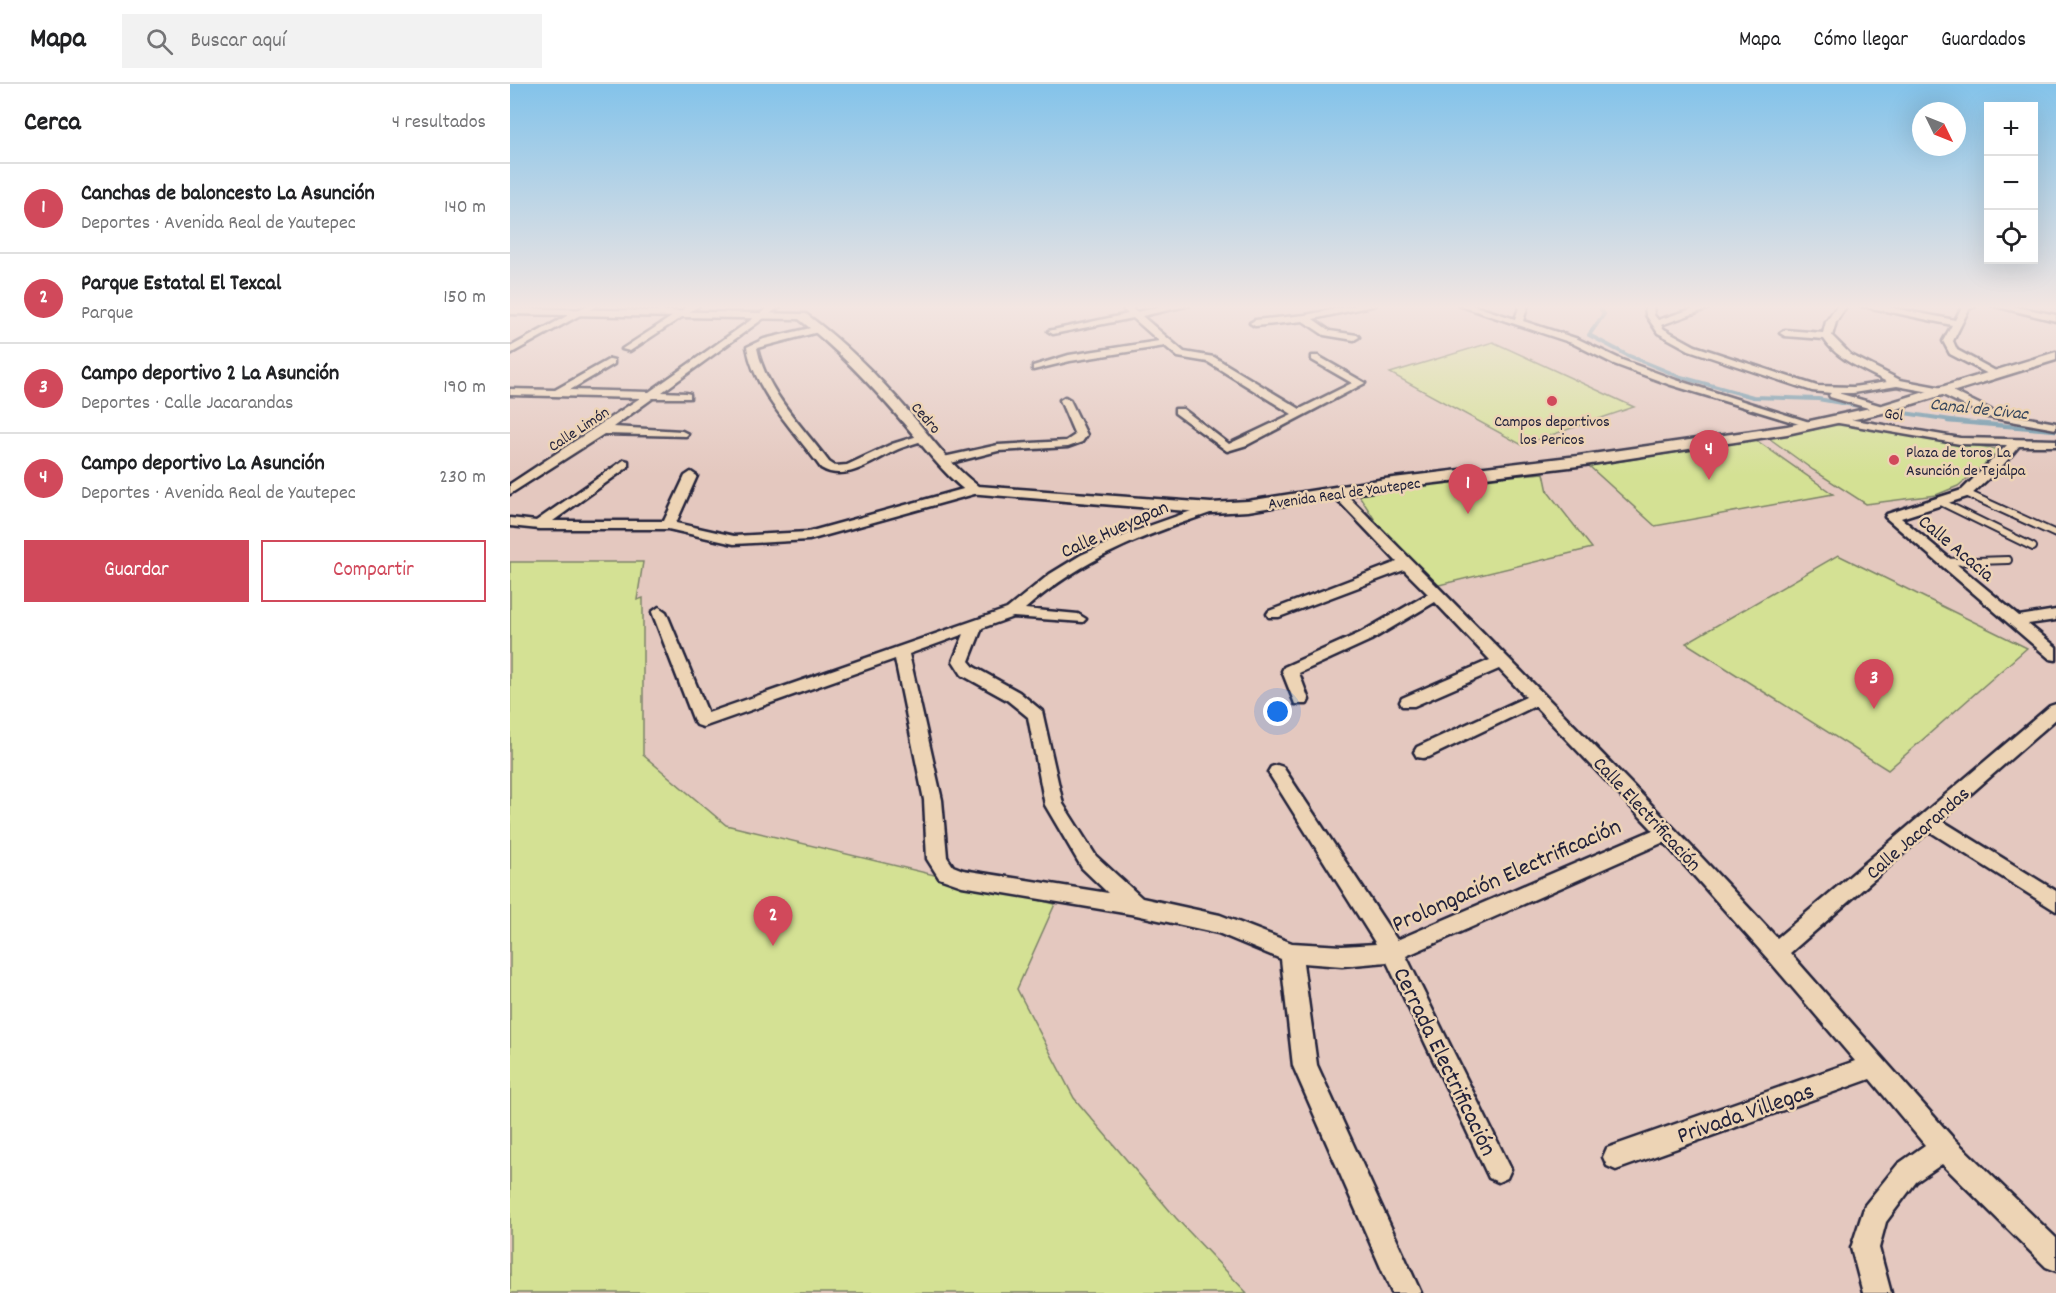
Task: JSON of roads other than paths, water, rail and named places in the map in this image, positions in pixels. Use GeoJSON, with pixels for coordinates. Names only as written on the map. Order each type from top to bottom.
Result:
{"type":"FeatureCollection","features":[{"type":"Feature","properties":{"kind":"street","name":"Calle Limón"},"geometry":{"type":"LineString","coordinates":[[510,490],[602,430],[699,361]]}},
{"type":"Feature","properties":{"kind":"street"},"geometry":{"type":"LineString","coordinates":[[755,361],[764,380],[825,465],[832,470],[850,468],[896,446],[924,437]]}},
{"type":"Feature","properties":{"kind":"street","name":"Cedro"},"geometry":{"type":"LineString","coordinates":[[855,361],[924,437],[956,476],[974,490]]}},
{"type":"Feature","properties":{"kind":"street"},"geometry":{"type":"LineString","coordinates":[[1037,368],[1058,361]]}},
{"type":"Feature","properties":{"kind":"street"},"geometry":{"type":"LineString","coordinates":[[1213,361],[1298,413]]}},
{"type":"Feature","properties":{"kind":"street"},"geometry":{"type":"LineString","coordinates":[[1179,411],[1227,448],[1243,443],[1298,413],[1356,387],[1360,382],[1321,361]]}},
{"type":"Feature","properties":{"kind":"street"},"geometry":{"type":"LineString","coordinates":[[1617,361],[1672,382],[1813,425]]}},
{"type":"Feature","properties":{"kind":"street"},"geometry":{"type":"LineString","coordinates":[[1732,361],[1882,409]]}},
{"type":"Feature","properties":{"kind":"street"},"geometry":{"type":"LineString","coordinates":[[1857,361],[1897,382],[1944,391],[1992,415],[2056,426]]}},
{"type":"Feature","properties":{"kind":"street"},"geometry":{"type":"LineString","coordinates":[[1971,361],[1998,375]]}},
{"type":"Feature","properties":{"kind":"street","name":"Avenida Real de Yautepec"},"geometry":{"type":"LineString","coordinates":[[510,522],[539,525],[668,525],[734,540],[809,536],[974,490],[1211,508],[1248,506],[1337,492],[1578,461],[1813,425],[1882,409],[2039,361]]}},
{"type":"Feature","properties":{"kind":"street"},"geometry":{"type":"LineString","coordinates":[[555,395],[610,362]]}},
{"type":"Feature","properties":{"kind":"street"},"geometry":{"type":"LineString","coordinates":[[1816,390],[1853,390],[1897,382]]}},
{"type":"Feature","properties":{"kind":"street"},"geometry":{"type":"LineString","coordinates":[[510,392],[555,395],[686,396]]}},
{"type":"Feature","properties":{"kind":"street"},"geometry":{"type":"LineString","coordinates":[[943,461],[998,448],[1068,444],[1078,441],[1081,435],[1065,400]]}},
{"type":"Feature","properties":{"kind":"street","name":"Gol"},"geometry":{"type":"LineString","coordinates":[[1843,419],[1960,441],[2056,443]]}},
{"type":"Feature","properties":{"kind":"street"},"geometry":{"type":"LineString","coordinates":[[602,430],[682,434]]}},
{"type":"Feature","properties":{"kind":"street","name":"Calle Acacia"},"geometry":{"type":"LineString","coordinates":[[2016,442],[2000,461],[1966,493],[1892,517],[2056,655]]}},
{"type":"Feature","properties":{"kind":"street"},"geometry":{"type":"LineString","coordinates":[[539,525],[624,464]]}},
{"type":"Feature","properties":{"kind":"street"},"geometry":{"type":"LineString","coordinates":[[668,525],[679,506],[691,476]]}},
{"type":"Feature","properties":{"kind":"street","name":"Calle Electrificación"},"geometry":{"type":"LineString","coordinates":[[1337,492],[1667,832],[1776,952],[1944,1147],[2056,1257]]}},
{"type":"Feature","properties":{"kind":"street","name":"Calle Hueyapan"},"geometry":{"type":"LineString","coordinates":[[659,612],[703,721],[1012,612],[1072,565],[1154,528],[1211,508]]}},
{"type":"Feature","properties":{"kind":"street"},"geometry":{"type":"LineString","coordinates":[[1274,614],[1406,564]]}},
{"type":"Feature","properties":{"kind":"street"},"geometry":{"type":"LineString","coordinates":[[1301,700],[1290,671],[1331,656],[1358,642],[1438,594]]}},
{"type":"Feature","properties":{"kind":"street"},"geometry":{"type":"LineString","coordinates":[[1012,612],[1078,619]]}},
{"type":"Feature","properties":{"kind":"street"},"geometry":{"type":"LineString","coordinates":[[2015,621],[2056,615]]}},
{"type":"Feature","properties":{"kind":"street"},"geometry":{"type":"LineString","coordinates":[[976,624],[961,661],[968,671],[1013,696],[1036,714],[1054,805],[1089,862],[1136,906]]}},
{"type":"Feature","properties":{"kind":"street","name":"Prolongación Electrificación"},"geometry":{"type":"LineString","coordinates":[[901,651],[933,800],[938,859],[946,872],[962,878],[1136,906],[1220,924],[1291,953],[1342,956],[1393,952],[1667,832]]}},
{"type":"Feature","properties":{"kind":"street"},"geometry":{"type":"LineString","coordinates":[[1408,702],[1503,661]]}},
{"type":"Feature","properties":{"kind":"street"},"geometry":{"type":"LineString","coordinates":[[1423,752],[1537,698]]}},
{"type":"Feature","properties":{"kind":"street","name":"Calle Jacarandas"},"geometry":{"type":"LineString","coordinates":[[1776,952],[2056,710]]}},
{"type":"Feature","properties":{"kind":"street","name":"Cerrada Electrificación"},"geometry":{"type":"LineString","coordinates":[[1277,772],[1393,952],[1498,1169]]}},
{"type":"Feature","properties":{"kind":"street"},"geometry":{"type":"LineString","coordinates":[[1929,822],[2056,902]]}},
{"type":"Feature","properties":{"kind":"street"},"geometry":{"type":"LineString","coordinates":[[1291,953],[1305,1066],[1407,1293]]}},
{"type":"Feature","properties":{"kind":"street","name":"Privada Villegas"},"geometry":{"type":"LineString","coordinates":[[1616,1157],[1874,1066]]}},
{"type":"Feature","properties":{"kind":"street"},"geometry":{"type":"LineString","coordinates":[[1877,1293],[1865,1248],[1875,1215],[1907,1173],[1944,1147]]}},
{"type":"Feature","properties":{"kind":"lane"},"geometry":{"type":"LineString","coordinates":[[1966,493],[2056,534]]}},
{"type":"Feature","properties":{"kind":"lane"},"geometry":{"type":"LineString","coordinates":[[1941,502],[2033,547]]}},
{"type":"Feature","properties":{"kind":"lane"},"geometry":{"type":"LineString","coordinates":[[1944,562],[2008,560]]}},
{"type":"Feature","properties":{"kind":"waterway","name":"Canal de Civac"},"geometry":{"type":"LineString","coordinates":[[1643,361],[1681,377],[1753,397],[1818,399],[1871,408]]}},
{"type":"Feature","properties":{"kind":"waterway","name":"Canal de Civac"},"geometry":{"type":"LineString","coordinates":[[1884,410],[1965,422]]}},
{"type":"Feature","properties":{"kind":"waterway","name":"Canal de Civac"},"geometry":{"type":"LineString","coordinates":[[1948,421],[2056,430]]}},
{"type":"Feature","properties":{"kind":"place","name":"Campos deportivos los Pericos"},"geometry":{"type":"Point","coordinates":[1552,401]}},
{"type":"Feature","properties":{"kind":"place","name":"Plaza de toros La Asunción de Tejalpa"},"geometry":{"type":"Point","coordinates":[1894,460]}},
{"type":"Feature","properties":{"kind":"place","name":"Campo deportivo La Asunción"},"geometry":{"type":"Point","coordinates":[1709,480]}},
{"type":"Feature","properties":{"kind":"place","name":"Canchas de baloncesto La Asunción"},"geometry":{"type":"Point","coordinates":[1468,514]}},
{"type":"Feature","properties":{"kind":"place","name":"Campo deportivo 2 La Asunción"},"geometry":{"type":"Point","coordinates":[1874,709]}},
{"type":"Feature","properties":{"kind":"place","name":"Parque Estatal El Texcal"},"geometry":{"type":"Point","coordinates":[773,946]}}]}
